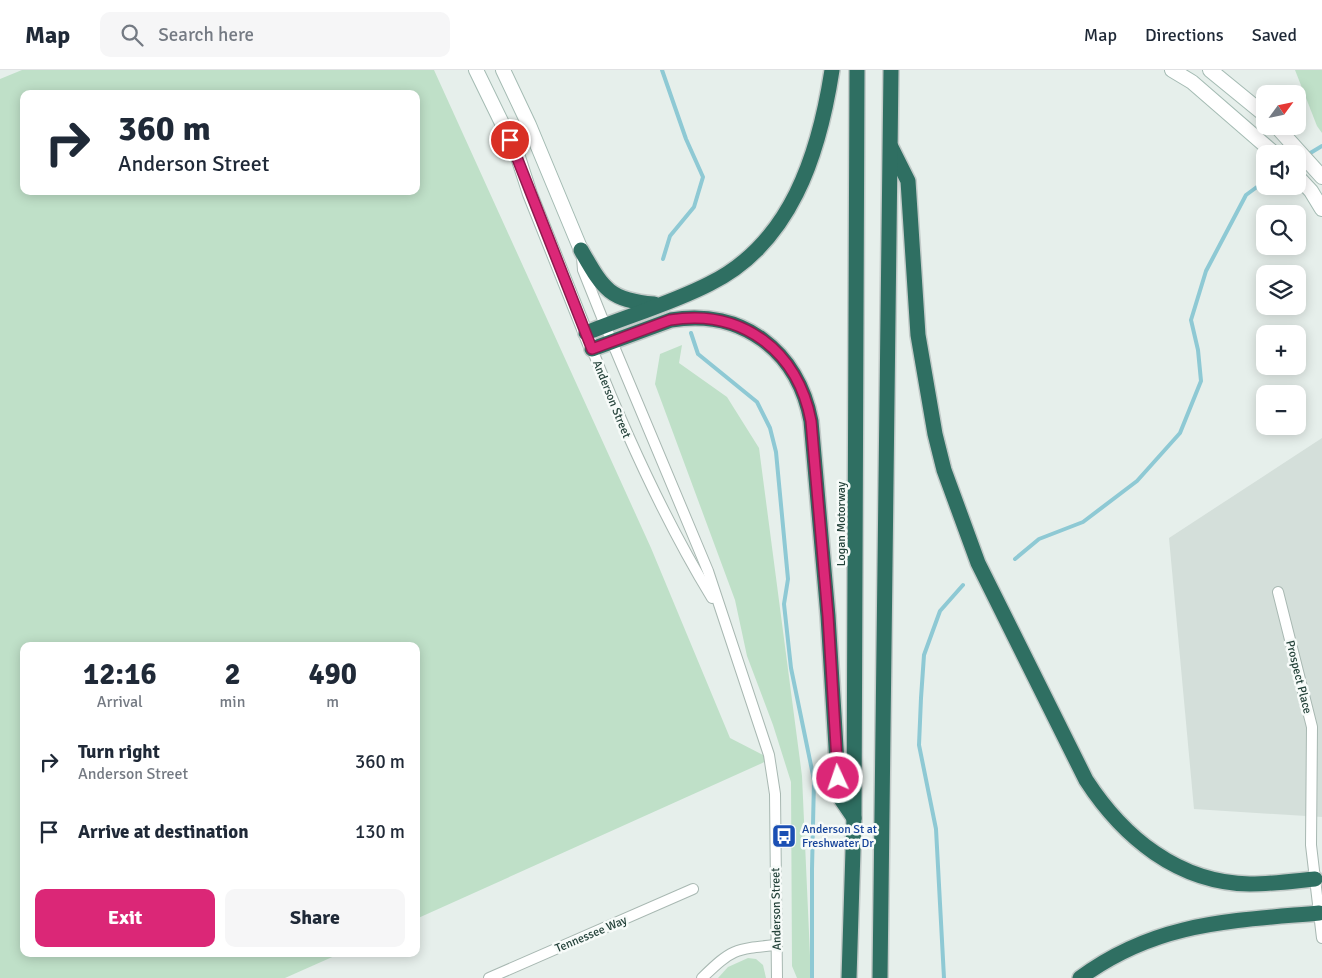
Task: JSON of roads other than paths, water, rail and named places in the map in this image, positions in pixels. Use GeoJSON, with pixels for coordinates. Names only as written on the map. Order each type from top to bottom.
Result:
{"type":"FeatureCollection","features":[{"type":"Feature","properties":{"kind":"highway"},"geometry":{"type":"LineString","coordinates":[[586,333],[693,292],[727,274],[758,250],[781,222],[805,177],[832,70]]}},
{"type":"Feature","properties":{"kind":"highway","name":"Logan Motorway"},"geometry":{"type":"LineString","coordinates":[[848,978],[854,818],[857,70]]}},
{"type":"Feature","properties":{"kind":"highway"},"geometry":{"type":"LineString","coordinates":[[880,978],[891,70]]}},
{"type":"Feature","properties":{"kind":"highway"},"geometry":{"type":"LineString","coordinates":[[891,147],[908,181],[918,335],[935,434],[944,470],[978,563],[1081,772],[1101,803],[1127,832],[1169,863],[1203,876],[1236,883],[1319,879]]}},
{"type":"Feature","properties":{"kind":"highway"},"geometry":{"type":"LineString","coordinates":[[581,250],[594,272],[614,296],[635,302],[658,305]]}},
{"type":"Feature","properties":{"kind":"highway"},"geometry":{"type":"LineString","coordinates":[[592,349],[670,320],[684,318],[715,320],[755,334],[781,354],[796,376],[803,390],[811,421],[828,616],[839,796],[854,818]]}},
{"type":"Feature","properties":{"kind":"highway"},"geometry":{"type":"LineString","coordinates":[[1080,978],[1117,955],[1160,936],[1184,929],[1230,920],[1320,913]]}},
{"type":"Feature","properties":{"kind":"main road","name":"Anderson Street"},"geometry":{"type":"LineString","coordinates":[[476,70],[517,154],[530,194],[592,349]]}},
{"type":"Feature","properties":{"kind":"main road","name":"Anderson Street"},"geometry":{"type":"LineString","coordinates":[[502,70],[541,151],[581,250]]}},
{"type":"Feature","properties":{"kind":"main road"},"geometry":{"type":"LineString","coordinates":[[1172,70],[1192,82],[1265,145]]}},
{"type":"Feature","properties":{"kind":"main road"},"geometry":{"type":"LineString","coordinates":[[1210,70],[1256,108]]}},
{"type":"Feature","properties":{"kind":"main road"},"geometry":{"type":"LineString","coordinates":[[1285,135],[1322,177]]}},
{"type":"Feature","properties":{"kind":"main road"},"geometry":{"type":"LineString","coordinates":[[1306,186],[1322,209]]}},
{"type":"Feature","properties":{"kind":"street","name":"Anderson Street"},"geometry":{"type":"LineString","coordinates":[[581,250],[584,270],[605,325],[708,571],[719,610],[768,755],[775,794],[777,978]]}},
{"type":"Feature","properties":{"kind":"street","name":"Anderson Street"},"geometry":{"type":"LineString","coordinates":[[592,349],[623,427],[648,480],[719,610]]}},
{"type":"Feature","properties":{"kind":"street","name":"Prospect Place"},"geometry":{"type":"LineString","coordinates":[[1278,592],[1312,727],[1311,844],[1319,879],[1322,938]]}},
{"type":"Feature","properties":{"kind":"street","name":"Tennessee Way"},"geometry":{"type":"LineString","coordinates":[[489,978],[511,974],[693,889]]}},
{"type":"Feature","properties":{"kind":"street"},"geometry":{"type":"LineString","coordinates":[[702,978],[726,955],[740,949],[776,945]]}},
{"type":"Feature","properties":{"kind":"waterway"},"geometry":{"type":"LineString","coordinates":[[662,70],[686,139],[703,177],[694,207],[670,236],[663,259]]}},
{"type":"Feature","properties":{"kind":"waterway"},"geometry":{"type":"LineString","coordinates":[[1307,155],[1322,146]]}},
{"type":"Feature","properties":{"kind":"waterway"},"geometry":{"type":"LineString","coordinates":[[1015,559],[1039,539],[1083,522],[1137,481],[1180,433],[1201,381],[1198,350],[1191,320],[1206,271],[1246,195],[1256,188]]}},
{"type":"Feature","properties":{"kind":"waterway"},"geometry":{"type":"LineString","coordinates":[[691,333],[698,354],[757,402],[770,428],[776,452],[788,579],[784,604],[791,668],[814,780],[812,978]]}},
{"type":"Feature","properties":{"kind":"waterway"},"geometry":{"type":"LineString","coordinates":[[944,978],[936,829],[919,745],[921,698],[924,655],[940,611],[963,585]]}},
{"type":"Feature","properties":{"kind":"place","name":"Anderson St at Freshwater Dr"},"geometry":{"type":"Point","coordinates":[784,836]}}]}
